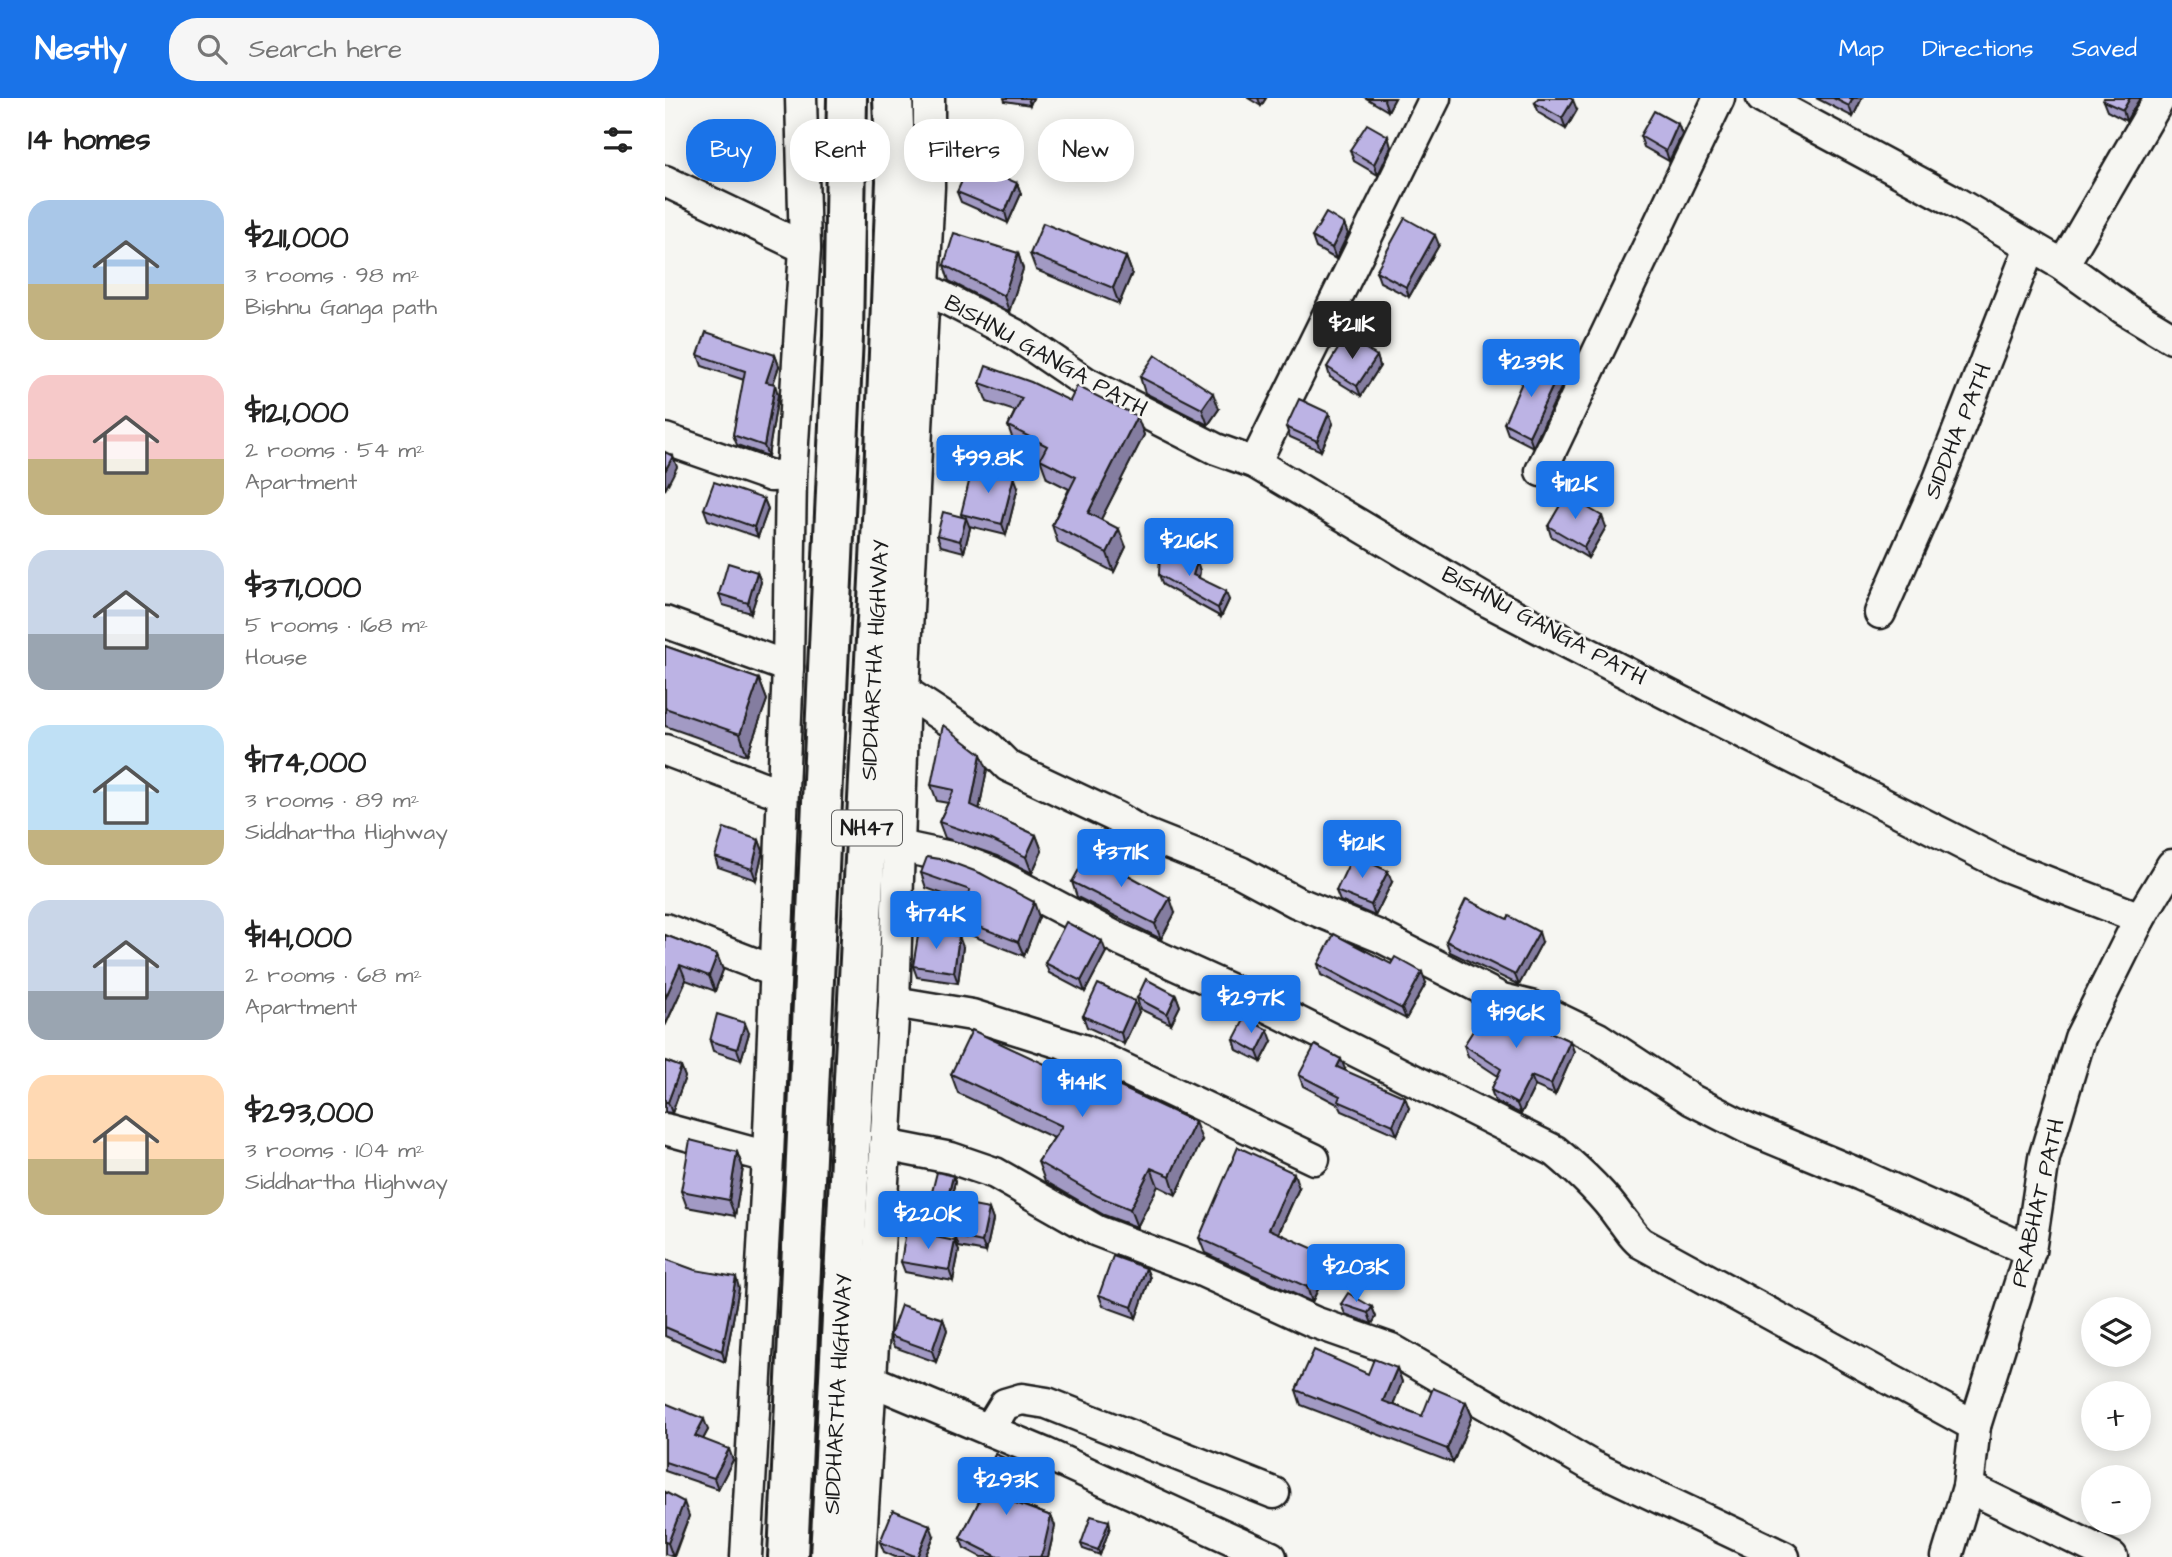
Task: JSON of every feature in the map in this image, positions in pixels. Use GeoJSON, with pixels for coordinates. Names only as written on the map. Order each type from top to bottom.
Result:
{"type":"FeatureCollection","features":[{"type":"Feature","properties":{"kind":"highway","name":"SIDDHARTHA HIGHWAY"},"geometry":{"type":"LineString","coordinates":[[788,1557],[843,350],[847,98]]}},
{"type":"Feature","properties":{"kind":"highway","name":"SIDDHARTHA HIGHWAY"},"geometry":{"type":"LineString","coordinates":[[830,1557],[883,500],[895,181],[893,98]]}},
{"type":"Feature","properties":{"kind":"street"},"geometry":{"type":"LineString","coordinates":[[746,1557],[768,1157],[788,667],[791,475],[805,248],[801,98]]}},
{"type":"Feature","properties":{"kind":"street"},"geometry":{"type":"LineString","coordinates":[[860,1557],[894,1002],[904,691],[925,288],[929,98]]}},
{"type":"Feature","properties":{"kind":"street"},"geometry":{"type":"LineString","coordinates":[[1255,463],[1435,98]]}},
{"type":"Feature","properties":{"kind":"street"},"geometry":{"type":"LineString","coordinates":[[1541,471],[1719,98]]}},
{"type":"Feature","properties":{"kind":"street"},"geometry":{"type":"LineString","coordinates":[[1762,98],[1950,199],[2063,265],[2124,309],[2172,338]]}},
{"type":"Feature","properties":{"kind":"street"},"geometry":{"type":"LineString","coordinates":[[2063,265],[2160,98]]}},
{"type":"Feature","properties":{"kind":"street"},"geometry":{"type":"LineString","coordinates":[[665,181],[805,248]]}},
{"type":"Feature","properties":{"kind":"street","name":"SIDDHA PATH"},"geometry":{"type":"LineString","coordinates":[[1880,613],[1938,482],[2030,247]]}},
{"type":"Feature","properties":{"kind":"street","name":"BISHNU GANGA PATH"},"geometry":{"type":"LineString","coordinates":[[925,288],[1016,335],[1085,382],[1216,449],[1255,463],[1489,602],[2005,866],[2140,918]]}},
{"type":"Feature","properties":{"kind":"street"},"geometry":{"type":"LineString","coordinates":[[665,439],[771,476],[791,475]]}},
{"type":"Feature","properties":{"kind":"street"},"geometry":{"type":"LineString","coordinates":[[665,622],[788,667]]}},
{"type":"Feature","properties":{"kind":"street"},"geometry":{"type":"LineString","coordinates":[[904,691],[989,747],[1008,766],[1116,817],[1142,833],[1240,872],[1296,902],[1379,936],[1502,999],[1534,1007],[1588,1032],[1692,1100],[1747,1128],[1861,1175],[2030,1251]]}},
{"type":"Feature","properties":{"kind":"street"},"geometry":{"type":"LineString","coordinates":[[665,750],[768,789],[782,790]]}},
{"type":"Feature","properties":{"kind":"street"},"geometry":{"type":"LineString","coordinates":[[899,846],[955,858],[992,872],[1121,940],[1262,1004],[1555,1151],[1581,1172],[1622,1220],[1629,1233],[1641,1243],[1975,1426]]}},
{"type":"Feature","properties":{"kind":"street","name":"PRABHAT PATH"},"geometry":{"type":"LineString","coordinates":[[1947,1557],[1968,1488],[1975,1426],[2030,1251],[2044,1158],[2080,1038],[2140,918],[2172,865]]}},
{"type":"Feature","properties":{"kind":"street"},"geometry":{"type":"LineString","coordinates":[[665,929],[774,971]]}},
{"type":"Feature","properties":{"kind":"street"},"geometry":{"type":"LineString","coordinates":[[894,1002],[972,1015],[1086,1051],[1314,1158]]}},
{"type":"Feature","properties":{"kind":"street"},"geometry":{"type":"LineString","coordinates":[[665,1129],[768,1157]]}},
{"type":"Feature","properties":{"kind":"street"},"geometry":{"type":"LineString","coordinates":[[884,1145],[951,1158],[995,1173],[1097,1231],[1200,1270],[1314,1322],[1391,1349],[1591,1466],[1784,1557]]}},
{"type":"Feature","properties":{"kind":"street"},"geometry":{"type":"LineString","coordinates":[[870,1380],[989,1430],[1271,1557]]}},
{"type":"Feature","properties":{"kind":"street"},"geometry":{"type":"LineString","coordinates":[[989,1430],[1005,1404],[1022,1399],[1047,1403],[1274,1493]]}},
{"type":"Feature","properties":{"kind":"street"},"geometry":{"type":"LineString","coordinates":[[1968,1488],[2112,1557]]}},
{"type":"Feature","properties":{"kind":"building"},"geometry":{"type":"Polygon","coordinates":[[[1538,98],[1573,100],[1562,118],[1535,103],[1538,98]]]}},
{"type":"Feature","properties":{"kind":"building"},"geometry":{"type":"Polygon","coordinates":[[[1833,98],[1853,98],[1849,106],[1833,98]]]}},
{"type":"Feature","properties":{"kind":"building"},"geometry":{"type":"Polygon","coordinates":[[[2104,98],[2130,98],[2123,110],[2103,101],[2104,98]]]}},
{"type":"Feature","properties":{"kind":"building"},"geometry":{"type":"Polygon","coordinates":[[[1654,111],[1678,124],[1666,151],[1640,136],[1654,111]]]}},
{"type":"Feature","properties":{"kind":"building"},"geometry":{"type":"Polygon","coordinates":[[[1367,124],[1388,136],[1374,164],[1350,150],[1367,124]]]}},
{"type":"Feature","properties":{"kind":"building"},"geometry":{"type":"Polygon","coordinates":[[[961,182],[1017,183],[1005,212],[957,192],[961,182]]]}},
{"type":"Feature","properties":{"kind":"building"},"geometry":{"type":"Polygon","coordinates":[[[1326,213],[1344,224],[1332,248],[1312,237],[1326,213]]]}},
{"type":"Feature","properties":{"kind":"building"},"geometry":{"type":"Polygon","coordinates":[[[1405,218],[1435,235],[1406,287],[1376,271],[1405,218]]]}},
{"type":"Feature","properties":{"kind":"building"},"geometry":{"type":"Polygon","coordinates":[[[1043,223],[1126,257],[1113,288],[1030,254],[1043,223]]]}},
{"type":"Feature","properties":{"kind":"building"},"geometry":{"type":"Polygon","coordinates":[[[954,233],[1018,253],[1004,296],[944,265],[954,233]]]}},
{"type":"Feature","properties":{"kind":"building"},"geometry":{"type":"Polygon","coordinates":[[[706,332],[775,355],[766,382],[775,384],[764,446],[733,435],[745,371],[698,355],[706,332]]]}},
{"type":"Feature","properties":{"kind":"building"},"geometry":{"type":"Polygon","coordinates":[[[1346,336],[1377,356],[1357,386],[1327,367],[1346,336]]]}},
{"type":"Feature","properties":{"kind":"building"},"geometry":{"type":"Polygon","coordinates":[[[1155,355],[1213,393],[1202,409],[1140,377],[1155,355]]]}},
{"type":"Feature","properties":{"kind":"building"},"geometry":{"type":"Polygon","coordinates":[[[1531,362],[1558,375],[1529,436],[1504,423],[1531,362]]]}},
{"type":"Feature","properties":{"kind":"building"},"geometry":{"type":"Polygon","coordinates":[[[986,366],[1031,382],[1070,401],[1077,386],[1137,416],[1088,513],[1119,529],[1107,553],[1052,525],[1076,477],[1040,459],[1047,446],[1008,426],[1022,398],[980,383],[986,366]]]}},
{"type":"Feature","properties":{"kind":"building"},"geometry":{"type":"Polygon","coordinates":[[[1299,399],[1329,413],[1317,441],[1286,427],[1299,399]]]}},
{"type":"Feature","properties":{"kind":"building"},"geometry":{"type":"Polygon","coordinates":[[[665,452],[673,456],[665,471],[665,452]]]}},
{"type":"Feature","properties":{"kind":"building"},"geometry":{"type":"Polygon","coordinates":[[[973,466],[1014,476],[1002,524],[961,514],[973,466]]]}},
{"type":"Feature","properties":{"kind":"building"},"geometry":{"type":"Polygon","coordinates":[[[714,482],[764,499],[754,527],[704,509],[714,482]]]}},
{"type":"Feature","properties":{"kind":"building"},"geometry":{"type":"Polygon","coordinates":[[[1566,495],[1602,516],[1584,547],[1548,526],[1566,495]]]}},
{"type":"Feature","properties":{"kind":"building"},"geometry":{"type":"Polygon","coordinates":[[[943,512],[966,518],[960,541],[937,535],[943,512]]]}},
{"type":"Feature","properties":{"kind":"building"},"geometry":{"type":"Polygon","coordinates":[[[1160,550],[1197,562],[1193,575],[1226,591],[1218,608],[1159,575],[1160,550]]]}},
{"type":"Feature","properties":{"kind":"building"},"geometry":{"type":"Polygon","coordinates":[[[728,563],[757,572],[748,603],[719,594],[728,563]]]}},
{"type":"Feature","properties":{"kind":"building"},"geometry":{"type":"Polygon","coordinates":[[[665,646],[759,679],[740,734],[665,708],[665,646]]]}},
{"type":"Feature","properties":{"kind":"building"},"geometry":{"type":"Polygon","coordinates":[[[943,725],[981,754],[971,805],[1036,835],[1026,857],[992,840],[939,822],[954,790],[931,785],[943,725]]]}},
{"type":"Feature","properties":{"kind":"building"},"geometry":{"type":"Polygon","coordinates":[[[724,828],[759,840],[752,869],[715,857],[724,828]]]}},
{"type":"Feature","properties":{"kind":"building"},"geometry":{"type":"Polygon","coordinates":[[[1088,853],[1170,898],[1155,924],[1072,882],[1088,853]]]}},
{"type":"Feature","properties":{"kind":"building"},"geometry":{"type":"Polygon","coordinates":[[[1353,855],[1388,871],[1371,905],[1336,891],[1353,855]]]}},
{"type":"Feature","properties":{"kind":"building"},"geometry":{"type":"Polygon","coordinates":[[[927,857],[945,860],[980,873],[1034,902],[1018,942],[959,919],[970,890],[921,873],[927,857]]]}},
{"type":"Feature","properties":{"kind":"building"},"geometry":{"type":"Polygon","coordinates":[[[1466,899],[1507,919],[1509,916],[1539,932],[1515,975],[1446,941],[1466,899]]]}},
{"type":"Feature","properties":{"kind":"building"},"geometry":{"type":"Polygon","coordinates":[[[1066,922],[1102,941],[1081,981],[1045,963],[1066,922]]]}},
{"type":"Feature","properties":{"kind":"building"},"geometry":{"type":"Polygon","coordinates":[[[919,930],[959,936],[954,972],[913,966],[919,930]]]}},
{"type":"Feature","properties":{"kind":"building"},"geometry":{"type":"Polygon","coordinates":[[[1334,934],[1391,964],[1395,957],[1422,972],[1402,1009],[1318,964],[1334,934]]]}},
{"type":"Feature","properties":{"kind":"building"},"geometry":{"type":"Polygon","coordinates":[[[665,935],[717,955],[709,976],[680,965],[665,999],[665,935]]]}},
{"type":"Feature","properties":{"kind":"building"},"geometry":{"type":"Polygon","coordinates":[[[1146,979],[1176,995],[1167,1014],[1137,998],[1146,979]]]}},
{"type":"Feature","properties":{"kind":"building"},"geometry":{"type":"Polygon","coordinates":[[[1098,984],[1135,1001],[1121,1033],[1083,1016],[1098,984]]]}},
{"type":"Feature","properties":{"kind":"building"},"geometry":{"type":"Polygon","coordinates":[[[1490,1004],[1524,1013],[1521,1019],[1570,1041],[1551,1084],[1531,1076],[1517,1104],[1491,1090],[1501,1069],[1464,1045],[1490,1004]]]}},
{"type":"Feature","properties":{"kind":"building"},"geometry":{"type":"Polygon","coordinates":[[[717,1014],[745,1023],[737,1049],[710,1041],[717,1014]]]}},
{"type":"Feature","properties":{"kind":"building"},"geometry":{"type":"Polygon","coordinates":[[[1245,1018],[1268,1030],[1257,1052],[1234,1039],[1245,1018]]]}},
{"type":"Feature","properties":{"kind":"building"},"geometry":{"type":"Polygon","coordinates":[[[972,1030],[1051,1067],[1056,1057],[1195,1122],[1170,1176],[1151,1168],[1130,1209],[1098,1196],[1038,1162],[1062,1126],[951,1074],[972,1030]]]}},
{"type":"Feature","properties":{"kind":"building"},"geometry":{"type":"Polygon","coordinates":[[[1315,1045],[1341,1059],[1337,1067],[1405,1097],[1393,1125],[1338,1101],[1340,1096],[1299,1075],[1315,1045]]]}},
{"type":"Feature","properties":{"kind":"building"},"geometry":{"type":"Polygon","coordinates":[[[665,1061],[681,1067],[668,1102],[665,1102],[665,1061]]]}},
{"type":"Feature","properties":{"kind":"building"},"geometry":{"type":"Polygon","coordinates":[[[690,1140],[737,1152],[729,1200],[681,1191],[690,1140]]]}},
{"type":"Feature","properties":{"kind":"building"},"geometry":{"type":"Polygon","coordinates":[[[1238,1147],[1294,1173],[1269,1229],[1323,1253],[1307,1287],[1199,1238],[1238,1147]]]}},
{"type":"Feature","properties":{"kind":"building"},"geometry":{"type":"Polygon","coordinates":[[[937,1172],[953,1176],[947,1201],[931,1196],[937,1172]]]}},
{"type":"Feature","properties":{"kind":"building"},"geometry":{"type":"Polygon","coordinates":[[[962,1204],[989,1209],[982,1242],[955,1236],[962,1204]]]}},
{"type":"Feature","properties":{"kind":"building"},"geometry":{"type":"Polygon","coordinates":[[[906,1231],[955,1241],[949,1270],[901,1262],[906,1231]]]}},
{"type":"Feature","properties":{"kind":"building"},"geometry":{"type":"Polygon","coordinates":[[[1113,1256],[1146,1268],[1132,1307],[1099,1295],[1113,1256]]]}},
{"type":"Feature","properties":{"kind":"building"},"geometry":{"type":"Polygon","coordinates":[[[665,1259],[695,1270],[736,1277],[722,1351],[665,1327],[665,1259]]]}},
{"type":"Feature","properties":{"kind":"building"},"geometry":{"type":"Polygon","coordinates":[[[1348,1293],[1372,1307],[1368,1313],[1341,1304],[1348,1293]]]}},
{"type":"Feature","properties":{"kind":"building"},"geometry":{"type":"Polygon","coordinates":[[[901,1305],[943,1319],[932,1351],[890,1336],[901,1305]]]}},
{"type":"Feature","properties":{"kind":"building"},"geometry":{"type":"Polygon","coordinates":[[[1314,1350],[1368,1374],[1374,1359],[1397,1368],[1383,1401],[1422,1416],[1433,1388],[1466,1402],[1447,1449],[1296,1390],[1314,1350]]]}},
{"type":"Feature","properties":{"kind":"building"},"geometry":{"type":"Polygon","coordinates":[[[665,1403],[704,1419],[695,1436],[729,1449],[714,1478],[665,1462],[665,1403]]]}},
{"type":"Feature","properties":{"kind":"building"},"geometry":{"type":"Polygon","coordinates":[[[995,1454],[1024,1466],[1010,1501],[1051,1516],[1040,1557],[998,1557],[960,1538],[984,1492],[980,1490],[995,1454]]]}},
{"type":"Feature","properties":{"kind":"building"},"geometry":{"type":"Polygon","coordinates":[[[665,1492],[684,1502],[668,1543],[665,1542],[665,1492]]]}},
{"type":"Feature","properties":{"kind":"building"},"geometry":{"type":"Polygon","coordinates":[[[893,1510],[930,1525],[917,1557],[880,1542],[893,1510]]]}},
{"type":"Feature","properties":{"kind":"building"},"geometry":{"type":"Polygon","coordinates":[[[1091,1516],[1109,1521],[1098,1550],[1081,1544],[1091,1516]]]}}]}
